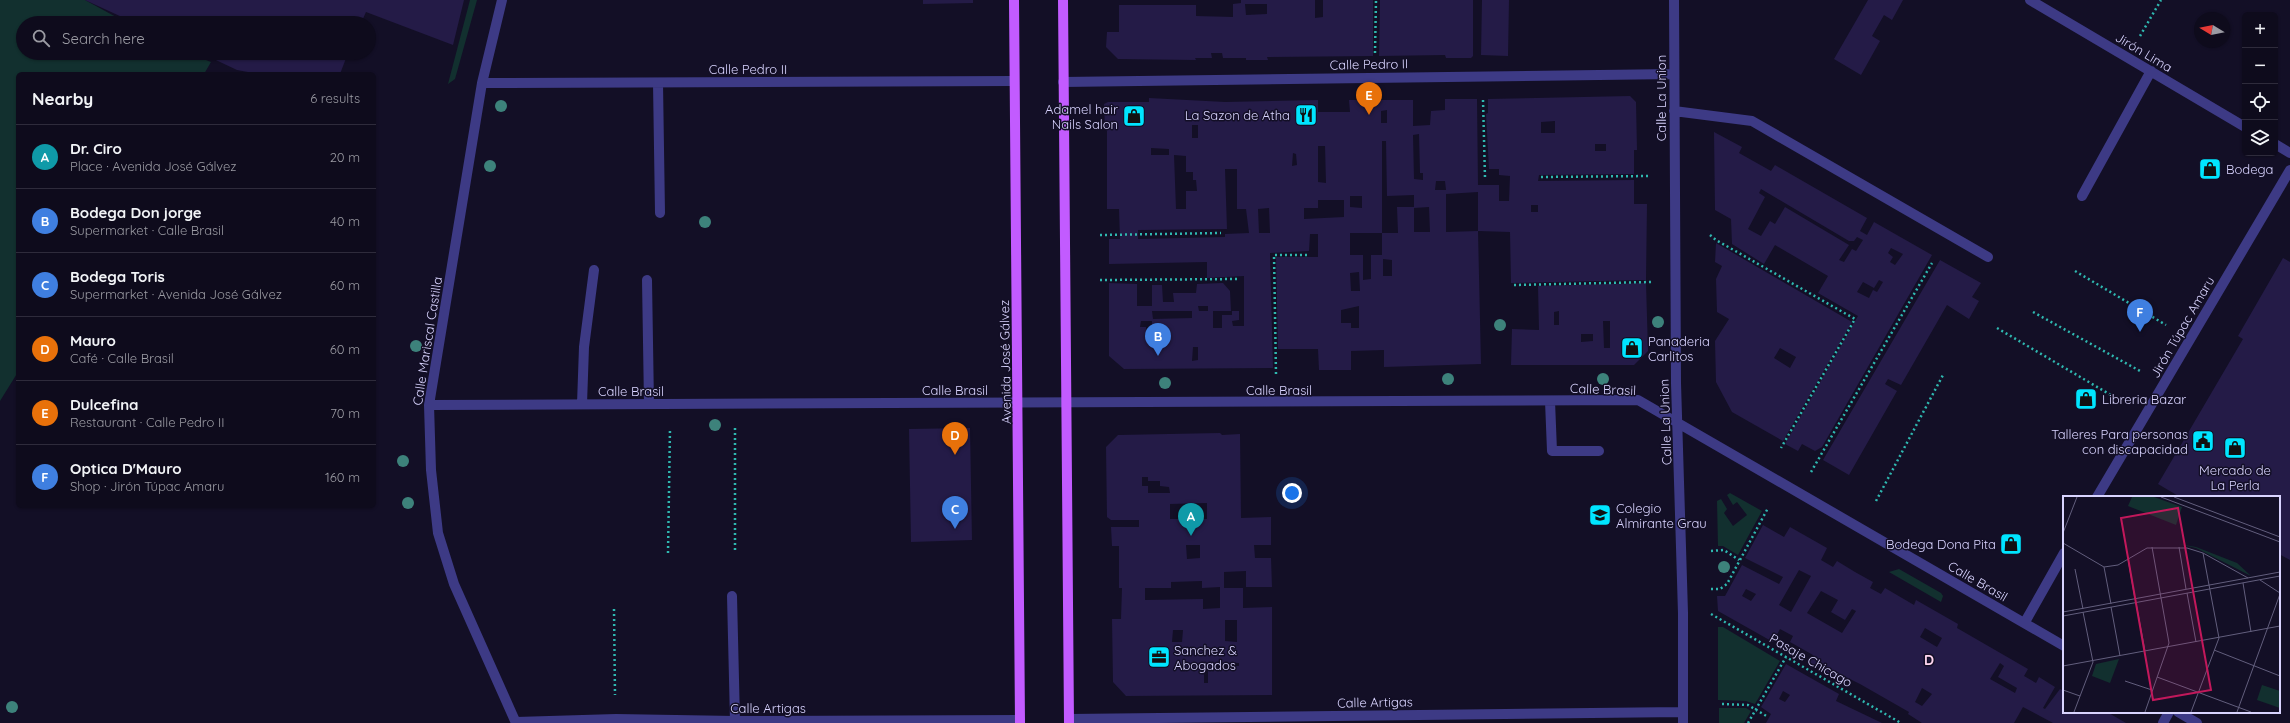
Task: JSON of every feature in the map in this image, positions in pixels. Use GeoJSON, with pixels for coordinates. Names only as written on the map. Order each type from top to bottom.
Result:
{"type":"FeatureCollection","features":[{"type":"Feature","properties":{"kind":"main road","name":"Avenida José Gálvez"},"geometry":{"type":"LineString","coordinates":[[1014,0],[1020,721]]}},
{"type":"Feature","properties":{"kind":"main road"},"geometry":{"type":"LineString","coordinates":[[1063,0],[1069,721]]}},
{"type":"Feature","properties":{"kind":"street","name":"Calle Mariscal Castilla"},"geometry":{"type":"LineString","coordinates":[[502,0],[482,83],[429,405],[431,470],[438,533],[454,584],[516,722]]}},
{"type":"Feature","properties":{"kind":"street","name":"Calle La Union"},"geometry":{"type":"LineString","coordinates":[[1674,0],[1676,383],[1679,424],[1683,613],[1682,723]]}},
{"type":"Feature","properties":{"kind":"street","name":"Jirón Lima"},"geometry":{"type":"LineString","coordinates":[[2030,0],[2242,125]]}},
{"type":"Feature","properties":{"kind":"street"},"geometry":{"type":"LineString","coordinates":[[2082,196],[2151,71]]}},
{"type":"Feature","properties":{"kind":"street","name":"Calle Pedro II"},"geometry":{"type":"LineString","coordinates":[[1063,82],[1674,74]]}},
{"type":"Feature","properties":{"kind":"street","name":"Calle Pedro II"},"geometry":{"type":"LineString","coordinates":[[482,83],[1014,81]]}},
{"type":"Feature","properties":{"kind":"street"},"geometry":{"type":"LineString","coordinates":[[658,83],[660,213]]}},
{"type":"Feature","properties":{"kind":"street"},"geometry":{"type":"LineString","coordinates":[[1674,110],[1752,121],[1988,257]]}},
{"type":"Feature","properties":{"kind":"street"},"geometry":{"type":"LineString","coordinates":[[2278,146],[2290,153]]}},
{"type":"Feature","properties":{"kind":"street","name":"Jirón Túpac Amaru"},"geometry":{"type":"LineString","coordinates":[[2098,496],[2290,170]]}},
{"type":"Feature","properties":{"kind":"street"},"geometry":{"type":"LineString","coordinates":[[582,404],[584,346],[594,270]]}},
{"type":"Feature","properties":{"kind":"street"},"geometry":{"type":"LineString","coordinates":[[647,280],[650,404]]}},
{"type":"Feature","properties":{"kind":"street","name":"Calle Brasil"},"geometry":{"type":"LineString","coordinates":[[429,405],[1638,400],[2025,622],[2063,645]]}},
{"type":"Feature","properties":{"kind":"street"},"geometry":{"type":"LineString","coordinates":[[1550,401],[1552,451],[1599,451]]}},
{"type":"Feature","properties":{"kind":"street"},"geometry":{"type":"LineString","coordinates":[[2025,622],[2063,555]]}},
{"type":"Feature","properties":{"kind":"street"},"geometry":{"type":"LineString","coordinates":[[732,596],[735,721]]}},
{"type":"Feature","properties":{"kind":"street","name":"Calle Artigas"},"geometry":{"type":"LineString","coordinates":[[1069,721],[1682,712]]}},
{"type":"Feature","properties":{"kind":"street"},"geometry":{"type":"LineString","coordinates":[[2163,723],[2168,713]]}},
{"type":"Feature","properties":{"kind":"street"},"geometry":{"type":"LineString","coordinates":[[2180,713],[2197,723]]}},
{"type":"Feature","properties":{"kind":"street","name":"Calle Artigas"},"geometry":{"type":"LineString","coordinates":[[516,722],[616,719],[735,721],[1020,721]]}},
{"type":"Feature","properties":{"kind":"path"},"geometry":{"type":"LineString","coordinates":[[1375,60],[1376,0]]}},
{"type":"Feature","properties":{"kind":"path"},"geometry":{"type":"LineString","coordinates":[[2128,58],[2161,0]]}},
{"type":"Feature","properties":{"kind":"path"},"geometry":{"type":"LineString","coordinates":[[1482,94],[1485,178]]}},
{"type":"Feature","properties":{"kind":"path"},"geometry":{"type":"LineString","coordinates":[[1541,177],[1650,176]]}},
{"type":"Feature","properties":{"kind":"path"},"geometry":{"type":"LineString","coordinates":[[1100,235],[1221,233]]}},
{"type":"Feature","properties":{"kind":"path"},"geometry":{"type":"LineString","coordinates":[[1710,235],[1716,240],[1855,319],[1781,448]]}},
{"type":"Feature","properties":{"kind":"path"},"geometry":{"type":"LineString","coordinates":[[1276,374],[1274,255],[1309,255]]}},
{"type":"Feature","properties":{"kind":"path"},"geometry":{"type":"LineString","coordinates":[[1798,493],[1932,263]]}},
{"type":"Feature","properties":{"kind":"path"},"geometry":{"type":"LineString","coordinates":[[2075,271],[2166,325]]}},
{"type":"Feature","properties":{"kind":"path"},"geometry":{"type":"LineString","coordinates":[[1100,280],[1240,279]]}},
{"type":"Feature","properties":{"kind":"path"},"geometry":{"type":"LineString","coordinates":[[1514,285],[1651,282]]}},
{"type":"Feature","properties":{"kind":"path"},"geometry":{"type":"LineString","coordinates":[[2033,312],[2140,371]]}},
{"type":"Feature","properties":{"kind":"path"},"geometry":{"type":"LineString","coordinates":[[1997,328],[2121,401]]}},
{"type":"Feature","properties":{"kind":"path"},"geometry":{"type":"LineString","coordinates":[[1876,501],[1943,375]]}},
{"type":"Feature","properties":{"kind":"path"},"geometry":{"type":"LineString","coordinates":[[668,553],[670,404]]}},
{"type":"Feature","properties":{"kind":"path"},"geometry":{"type":"LineString","coordinates":[[735,404],[735,550]]}},
{"type":"Feature","properties":{"kind":"path"},"geometry":{"type":"LineString","coordinates":[[1711,589],[1720,589],[1724,586],[1768,508]]}},
{"type":"Feature","properties":{"kind":"path"},"geometry":{"type":"LineString","coordinates":[[1711,551],[1724,550],[1739,560]]}},
{"type":"Feature","properties":{"kind":"path"},"geometry":{"type":"LineString","coordinates":[[614,609],[616,719]]}},
{"type":"Feature","properties":{"kind":"path","name":"Pasaje Chicago"},"geometry":{"type":"LineString","coordinates":[[1711,614],[1901,723]]}},
{"type":"Feature","properties":{"kind":"path"},"geometry":{"type":"LineString","coordinates":[[1748,723],[1786,657]]}},
{"type":"Feature","properties":{"kind":"path"},"geometry":{"type":"LineString","coordinates":[[1722,704],[1745,704],[1768,717]]}},
{"type":"Feature","properties":{"kind":"green space"},"geometry":{"type":"Polygon","coordinates":[[[0,0],[85,0],[114,16],[16,16],[16,60],[206,60],[211,62],[205,72],[16,72],[16,375],[0,401],[0,0]]]}},
{"type":"Feature","properties":{"kind":"green space"},"geometry":{"type":"Polygon","coordinates":[[[470,0],[477,0],[455,79],[448,84],[470,0]]]}},
{"type":"Feature","properties":{"kind":"green space"},"geometry":{"type":"Polygon","coordinates":[[[1730,493],[1762,511],[1738,555],[1723,546],[1718,546],[1717,501],[1721,499],[1727,509],[1724,513],[1733,526],[1747,515],[1737,502],[1733,505],[1727,495],[1730,493]]]}},
{"type":"Feature","properties":{"kind":"green space"},"geometry":{"type":"Polygon","coordinates":[[[1899,569],[1941,593],[1943,596],[1941,602],[1889,572],[1899,569]]]}},
{"type":"Feature","properties":{"kind":"green space"},"geometry":{"type":"Polygon","coordinates":[[[1718,627],[1723,627],[1780,661],[1755,704],[1746,701],[1718,700],[1718,627]]]}},
{"type":"Feature","properties":{"kind":"green space"},"geometry":{"type":"Polygon","coordinates":[[[1719,708],[1746,708],[1751,711],[1744,723],[1719,723],[1719,708]]]}},
{"type":"Feature","properties":{"kind":"building"},"geometry":{"type":"Polygon","coordinates":[[[85,0],[464,0],[453,45],[366,12],[364,16],[120,16],[85,0]]]}},
{"type":"Feature","properties":{"kind":"building"},"geometry":{"type":"Polygon","coordinates":[[[923,0],[973,0],[973,3],[923,4],[923,0]]]}},
{"type":"Feature","properties":{"kind":"building"},"geometry":{"type":"Polygon","coordinates":[[[1241,0],[1315,0],[1315,18],[1323,17],[1323,0],[1373,0],[1373,56],[1267,57],[1268,60],[1246,60],[1246,58],[1223,58],[1222,53],[1211,53],[1212,58],[1195,58],[1196,60],[1118,59],[1106,47],[1107,32],[1119,32],[1119,5],[1196,5],[1196,16],[1233,17],[1233,4],[1241,3],[1241,0]],[[1245,4],[1246,15],[1267,14],[1267,4],[1245,4]]]}},
{"type":"Feature","properties":{"kind":"building"},"geometry":{"type":"Polygon","coordinates":[[[1380,0],[1473,0],[1473,56],[1471,58],[1446,58],[1445,55],[1379,56],[1380,0]]]}},
{"type":"Feature","properties":{"kind":"building"},"geometry":{"type":"Polygon","coordinates":[[[1482,0],[1509,0],[1508,56],[1481,55],[1482,0]]]}},
{"type":"Feature","properties":{"kind":"building"},"geometry":{"type":"Polygon","coordinates":[[[1868,0],[1903,0],[1892,20],[1884,15],[1872,36],[1880,41],[1861,75],[1834,59],[1868,0]]]}},
{"type":"Feature","properties":{"kind":"building"},"geometry":{"type":"Polygon","coordinates":[[[216,60],[345,60],[341,72],[248,72],[237,70],[216,60]]]}},
{"type":"Feature","properties":{"kind":"building"},"geometry":{"type":"Polygon","coordinates":[[[1630,96],[1636,102],[1637,150],[1634,150],[1634,174],[1539,175],[1538,181],[1634,180],[1634,204],[1647,204],[1646,280],[1511,283],[1510,232],[1478,231],[1481,364],[1384,367],[1384,350],[1351,351],[1351,370],[1319,370],[1318,349],[1278,349],[1276,257],[1318,257],[1318,234],[1310,234],[1309,251],[1270,253],[1273,368],[1124,369],[1109,356],[1109,283],[1137,284],[1137,306],[1152,306],[1152,285],[1162,285],[1163,302],[1174,302],[1173,293],[1196,293],[1197,284],[1223,283],[1230,291],[1231,311],[1213,311],[1213,328],[1222,328],[1222,315],[1232,315],[1232,311],[1239,311],[1239,320],[1232,321],[1233,326],[1244,326],[1244,276],[1207,278],[1207,262],[1109,264],[1109,239],[1120,239],[1119,209],[1107,209],[1107,131],[1105,128],[1104,104],[1108,102],[1149,102],[1149,98],[1225,102],[1318,100],[1318,112],[1350,112],[1349,100],[1413,100],[1413,126],[1430,125],[1431,111],[1445,110],[1445,99],[1477,99],[1478,185],[1499,185],[1499,201],[1509,201],[1510,176],[1499,175],[1499,169],[1489,169],[1486,114],[1488,113],[1488,99],[1630,96]],[[1387,110],[1381,111],[1381,123],[1387,123],[1387,110]],[[1555,121],[1541,122],[1541,133],[1555,133],[1555,121]],[[1192,125],[1192,138],[1198,138],[1198,125],[1192,125]],[[1419,134],[1413,135],[1414,179],[1423,180],[1423,173],[1420,173],[1419,134]],[[1382,141],[1382,233],[1398,233],[1397,207],[1414,207],[1414,195],[1387,196],[1386,141],[1382,141]],[[1595,144],[1595,151],[1606,151],[1606,144],[1595,144]],[[1318,146],[1318,182],[1326,183],[1325,146],[1318,146]],[[1151,148],[1151,155],[1169,155],[1169,149],[1151,148]],[[1293,153],[1292,166],[1297,165],[1296,154],[1293,153]],[[1174,155],[1176,209],[1186,209],[1186,191],[1197,191],[1196,180],[1193,180],[1193,172],[1186,172],[1186,156],[1174,155]],[[1225,169],[1227,229],[1138,230],[1138,239],[1225,237],[1225,234],[1249,233],[1246,209],[1237,209],[1237,169],[1225,169]],[[1436,181],[1435,190],[1446,190],[1445,181],[1436,181]],[[1478,192],[1446,194],[1446,232],[1478,231],[1478,192]],[[1350,196],[1350,207],[1362,208],[1362,196],[1350,196]],[[1318,200],[1318,208],[1304,208],[1304,219],[1344,217],[1344,200],[1318,200]],[[1531,205],[1531,212],[1538,212],[1538,205],[1531,205]],[[1429,207],[1414,208],[1414,232],[1430,232],[1429,207]],[[1269,208],[1258,209],[1259,233],[1270,233],[1269,208]],[[1350,233],[1350,255],[1363,255],[1363,280],[1371,279],[1371,255],[1382,255],[1382,233],[1350,233]],[[1383,259],[1383,276],[1392,276],[1392,260],[1383,259]],[[1359,272],[1350,273],[1351,291],[1360,291],[1359,272]],[[1198,306],[1199,311],[1208,311],[1208,306],[1198,306]],[[1359,306],[1341,310],[1341,323],[1351,323],[1351,328],[1359,328],[1359,306]],[[1152,311],[1153,319],[1192,318],[1192,311],[1152,311]],[[1141,321],[1140,327],[1146,327],[1147,338],[1152,338],[1152,321],[1141,321]],[[1193,347],[1192,361],[1198,360],[1198,347],[1193,347]]]}},
{"type":"Feature","properties":{"kind":"building"},"geometry":{"type":"Polygon","coordinates":[[[1714,132],[1742,147],[1739,153],[1771,171],[1775,165],[1867,218],[1860,231],[1867,235],[1874,222],[1932,255],[1822,447],[1815,451],[1802,444],[1798,451],[1785,444],[1858,316],[1818,293],[1828,276],[1775,245],[1764,264],[1732,244],[1731,219],[1715,210],[1714,132]],[[1761,189],[1759,193],[1765,197],[1748,229],[1761,236],[1770,221],[1775,224],[1785,207],[1849,245],[1839,260],[1844,262],[1852,249],[1856,251],[1863,240],[1857,237],[1854,241],[1849,241],[1761,189]],[[1891,248],[1888,253],[1893,257],[1890,262],[1895,265],[1903,254],[1891,248]],[[1879,280],[1874,288],[1863,282],[1857,292],[1869,298],[1873,290],[1877,292],[1883,282],[1879,280]]]}},
{"type":"Feature","properties":{"kind":"building"},"geometry":{"type":"Polygon","coordinates":[[[1716,243],[1852,322],[1783,441],[1732,412],[1716,382],[1715,341],[1729,319],[1717,312],[1716,279],[1722,266],[1715,262],[1716,243]],[[1780,348],[1774,358],[1790,368],[1796,357],[1780,348]]]}},
{"type":"Feature","properties":{"kind":"building","name":"Mercado de La Perla"},"geometry":{"type":"Polygon","coordinates":[[[2283,258],[2290,262],[2290,560],[2280,555],[2280,496],[2178,496],[2158,484],[2243,339],[2238,336],[2283,258]]]}},
{"type":"Feature","properties":{"kind":"building"},"geometry":{"type":"Polygon","coordinates":[[[1940,260],[1981,283],[1972,297],[1979,301],[1969,319],[1947,305],[1901,385],[1888,379],[1885,384],[1897,391],[1849,475],[1823,460],[1940,260]]]}},
{"type":"Feature","properties":{"kind":"building"},"geometry":{"type":"Polygon","coordinates":[[[1646,283],[1648,351],[1634,365],[1511,365],[1512,329],[1539,330],[1538,286],[1646,283]],[[1559,311],[1554,312],[1554,325],[1559,325],[1559,311]],[[1603,321],[1604,348],[1610,348],[1610,321],[1603,321]],[[1581,334],[1581,342],[1593,341],[1593,334],[1581,334]]]}},
{"type":"Feature","properties":{"kind":"building"},"geometry":{"type":"Polygon","coordinates":[[[970,428],[972,540],[911,542],[909,429],[970,428]]]}},
{"type":"Feature","properties":{"kind":"building"},"geometry":{"type":"Polygon","coordinates":[[[1240,434],[1241,518],[1271,517],[1271,545],[1254,545],[1255,558],[1271,558],[1272,587],[1246,587],[1246,571],[1224,572],[1224,588],[1243,588],[1243,608],[1272,607],[1272,695],[1126,696],[1113,682],[1112,619],[1121,619],[1122,588],[1119,588],[1119,546],[1112,546],[1111,527],[1139,527],[1139,520],[1111,520],[1107,517],[1106,447],[1118,435],[1240,434]],[[1142,477],[1142,486],[1148,486],[1148,493],[1170,493],[1169,487],[1160,486],[1160,481],[1148,481],[1148,477],[1142,477]],[[1207,503],[1170,504],[1170,519],[1207,519],[1207,503]],[[1186,545],[1187,559],[1200,558],[1200,545],[1186,545]],[[1202,581],[1171,582],[1171,588],[1145,588],[1145,600],[1203,599],[1203,609],[1220,608],[1220,587],[1202,588],[1202,581]],[[1225,620],[1225,641],[1237,642],[1237,620],[1225,620]],[[1173,630],[1172,642],[1182,642],[1183,630],[1173,630]],[[1239,663],[1211,664],[1211,669],[1229,669],[1229,666],[1239,666],[1239,663]],[[1208,670],[1204,671],[1204,683],[1208,683],[1208,670]]]}},
{"type":"Feature","properties":{"kind":"building"},"geometry":{"type":"Polygon","coordinates":[[[1763,525],[1784,537],[1790,527],[1827,548],[1821,560],[1833,567],[1837,561],[1873,582],[1870,588],[1881,594],[1885,588],[1914,605],[1916,600],[1958,624],[1957,628],[2028,669],[2024,676],[2036,683],[2039,677],[2055,687],[2043,708],[2045,709],[2060,689],[2063,690],[2063,713],[2109,713],[2126,723],[2053,723],[2023,707],[2014,723],[1922,723],[1908,714],[1909,712],[1860,684],[1836,672],[1834,676],[1809,662],[1813,655],[1790,642],[1793,636],[1780,629],[1773,642],[1718,611],[1717,596],[1725,596],[1742,565],[1779,584],[1783,577],[1745,558],[1763,525]],[[1799,570],[1779,605],[1791,612],[1811,576],[1799,570]],[[1746,589],[1742,596],[1751,601],[1756,594],[1746,589]],[[1821,591],[1807,613],[1842,633],[1856,611],[1852,609],[1845,620],[1831,612],[1838,600],[1821,591]],[[1925,628],[1920,637],[1937,647],[1942,638],[1925,628]],[[2000,663],[1990,679],[2015,693],[2017,688],[1998,677],[2004,666],[2000,663]],[[1922,688],[1915,702],[1922,706],[1932,694],[1922,688]]]}},
{"type":"Feature","properties":{"kind":"building"},"geometry":{"type":"Polygon","coordinates":[[[1786,664],[1839,694],[1836,701],[1882,723],[1766,723],[1771,714],[1761,707],[1786,664]],[[1783,691],[1779,699],[1785,702],[1790,695],[1783,691]]]}},
{"type":"Feature","properties":{"kind":"place","name":"La Sazon de Atha"},"geometry":{"type":"Point","coordinates":[1306,115]}},
{"type":"Feature","properties":{"kind":"place","name":"Dulcefina"},"geometry":{"type":"Point","coordinates":[1369,115]}},
{"type":"Feature","properties":{"kind":"place","name":"Adamel hair Nails Salon"},"geometry":{"type":"Point","coordinates":[1134,116]}},
{"type":"Feature","properties":{"kind":"place","name":"Bodega"},"geometry":{"type":"Point","coordinates":[2210,169]}},
{"type":"Feature","properties":{"kind":"place","name":"Optica D'Mauro"},"geometry":{"type":"Point","coordinates":[2140,332]}},
{"type":"Feature","properties":{"kind":"place","name":"Panaderia Carlitos"},"geometry":{"type":"Point","coordinates":[1632,348]}},
{"type":"Feature","properties":{"kind":"place","name":"Bodega Don jorge"},"geometry":{"type":"Point","coordinates":[1158,356]}},
{"type":"Feature","properties":{"kind":"place","name":"Libreria Bazar"},"geometry":{"type":"Point","coordinates":[2086,399]}},
{"type":"Feature","properties":{"kind":"place","name":"Talleres Para personas con discapacidad"},"geometry":{"type":"Point","coordinates":[2203,441]}},
{"type":"Feature","properties":{"kind":"place","name":"Mercado de La Perla"},"geometry":{"type":"Point","coordinates":[2235,448]}},
{"type":"Feature","properties":{"kind":"place","name":"Mauro"},"geometry":{"type":"Point","coordinates":[955,455]}},
{"type":"Feature","properties":{"kind":"place","name":"Colegio Almirante Grau"},"geometry":{"type":"Point","coordinates":[1600,515]}},
{"type":"Feature","properties":{"kind":"place","name":"Bodega Toris"},"geometry":{"type":"Point","coordinates":[955,529]}},
{"type":"Feature","properties":{"kind":"place","name":"Dr. Ciro"},"geometry":{"type":"Point","coordinates":[1191,536]}},
{"type":"Feature","properties":{"kind":"place","name":"Bodega Dona Pita"},"geometry":{"type":"Point","coordinates":[2011,544]}},
{"type":"Feature","properties":{"kind":"place","name":"Sanchez & Abogados"},"geometry":{"type":"Point","coordinates":[1159,657]}},
{"type":"Feature","properties":{"kind":"district","name":"D"},"geometry":{"type":"Point","coordinates":[1929,660]}}]}
